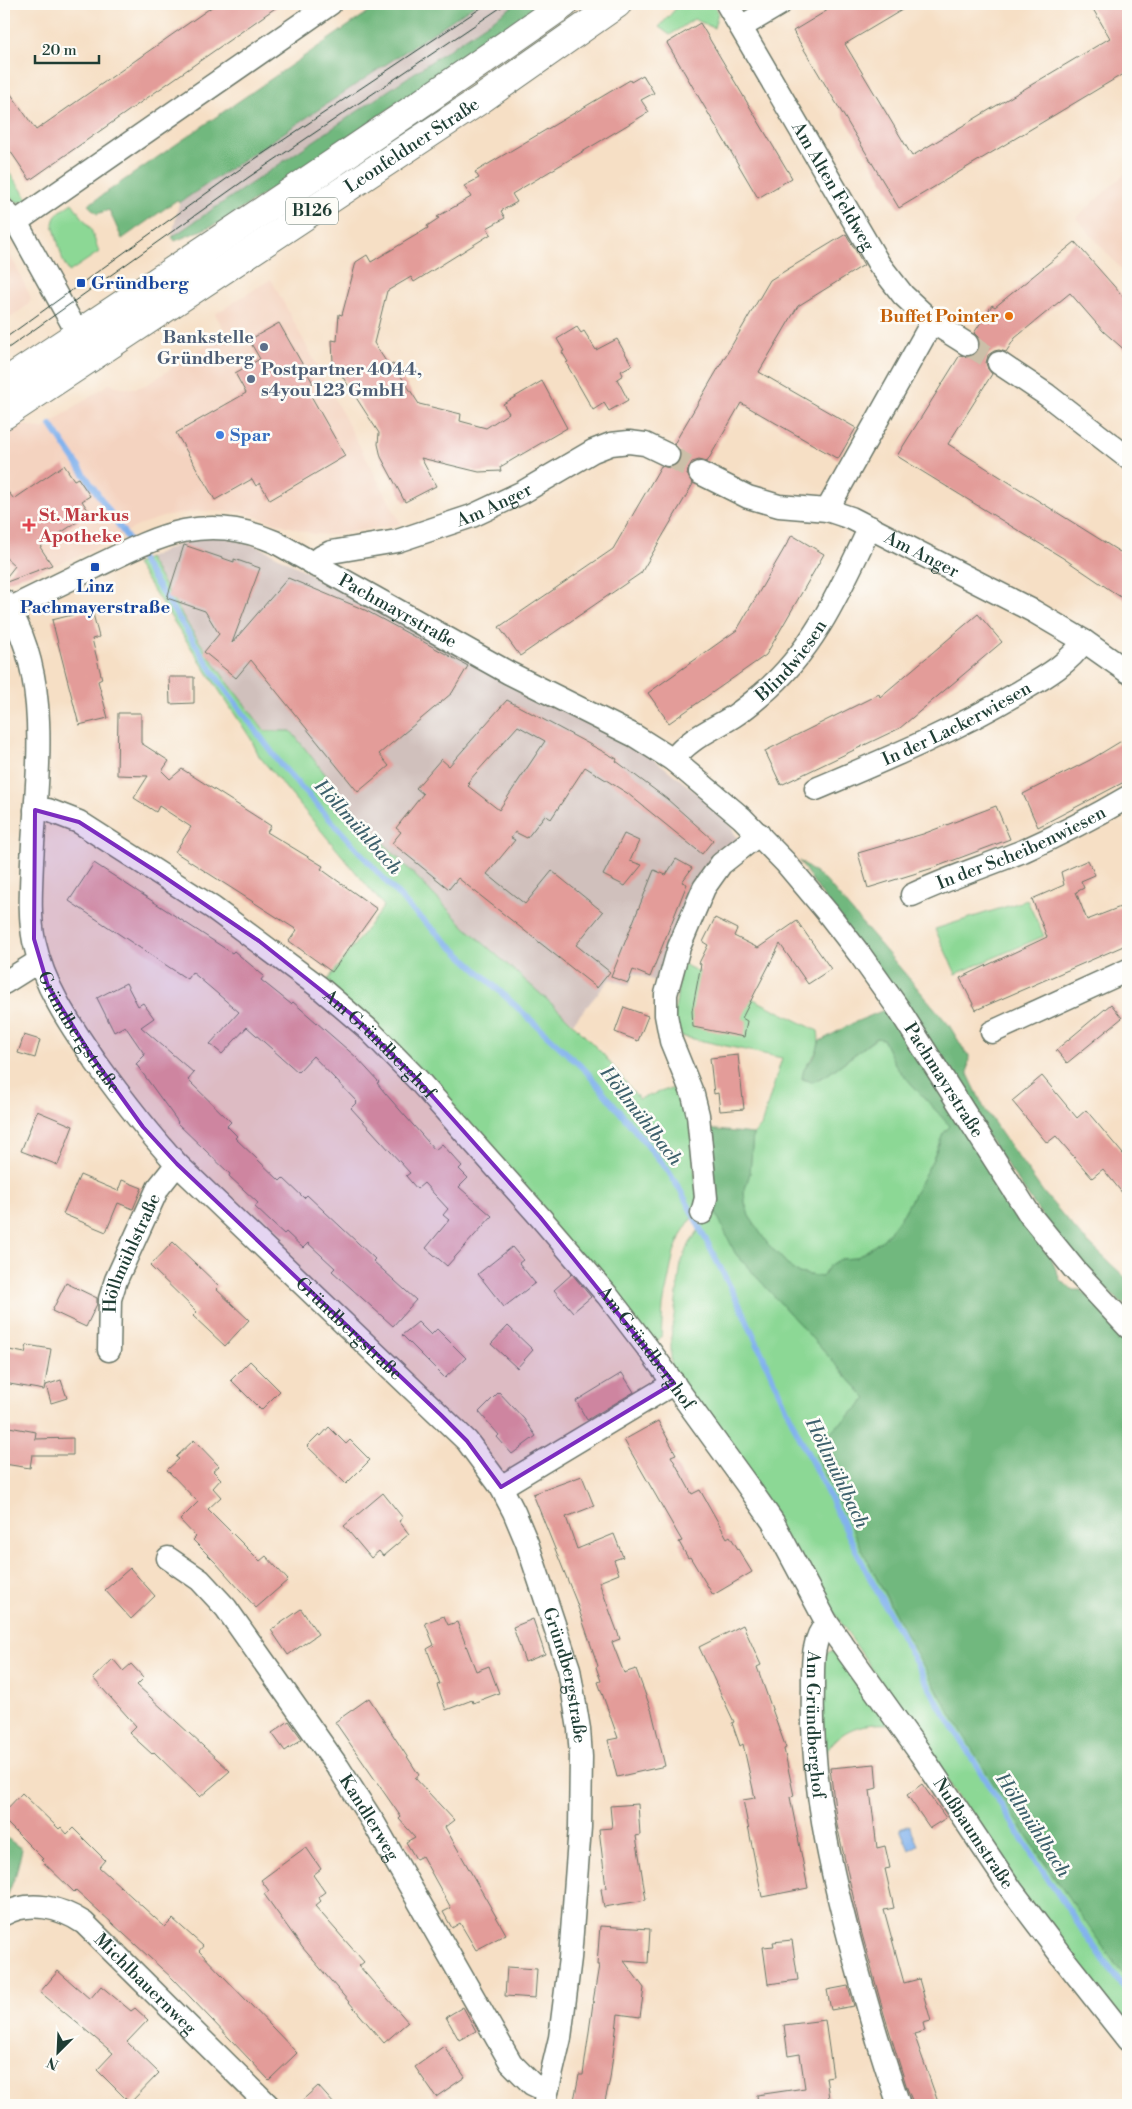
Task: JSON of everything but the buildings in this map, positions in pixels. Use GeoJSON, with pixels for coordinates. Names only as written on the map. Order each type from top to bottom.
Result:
{"type":"FeatureCollection","features":[{"type":"Feature","properties":{"kind":"main road","name":"Leonfeldner Straße"},"geometry":{"type":"LineString","coordinates":[[4,383],[447,86],[564,4]]}},
{"type":"Feature","properties":{"kind":"main road","name":"Leonfeldner Straße"},"geometry":{"type":"LineString","coordinates":[[4,415],[480,100],[617,4]]}},
{"type":"Feature","properties":{"kind":"street"},"geometry":{"type":"LineString","coordinates":[[78,334],[10,216],[330,4]]}},
{"type":"Feature","properties":{"kind":"street","name":"Am Alten Feldweg"},"geometry":{"type":"LineString","coordinates":[[727,4],[880,264],[903,295],[932,322],[967,344]]}},
{"type":"Feature","properties":{"kind":"street"},"geometry":{"type":"LineString","coordinates":[[741,27],[780,4]]}},
{"type":"Feature","properties":{"kind":"street"},"geometry":{"type":"LineString","coordinates":[[828,510],[932,322]]}},
{"type":"Feature","properties":{"kind":"street"},"geometry":{"type":"LineString","coordinates":[[999,363],[1047,395],[1128,458]]}},
{"type":"Feature","properties":{"kind":"street","name":"Am Anger"},"geometry":{"type":"LineString","coordinates":[[316,566],[321,557],[331,552],[397,541],[472,516],[523,492],[593,451],[611,444],[629,442],[645,444],[668,455]]}},
{"type":"Feature","properties":{"kind":"street","name":"Am Anger"},"geometry":{"type":"LineString","coordinates":[[700,473],[748,497],[779,506],[828,510],[870,528],[1033,611],[1084,641],[1128,672]]}},
{"type":"Feature","properties":{"kind":"street","name":"Pachmayrstraße"},"geometry":{"type":"LineString","coordinates":[[7,605],[142,544],[184,530],[211,527],[235,529],[257,534],[275,542],[547,694],[635,736],[673,760],[759,834],[827,912],[862,956],[898,1008],[1030,1215],[1059,1252],[1110,1310],[1128,1327]]}},
{"type":"Feature","properties":{"kind":"street","name":"Blindwiesen"},"geometry":{"type":"LineString","coordinates":[[673,760],[688,742],[735,715],[762,695],[786,673],[804,651],[838,593],[870,528]]}},
{"type":"Feature","properties":{"kind":"street","name":"Gründbergstraße"},"geometry":{"type":"LineString","coordinates":[[7,605],[28,655],[35,681],[38,731],[31,911],[39,961],[57,1002],[91,1055],[138,1121],[177,1164],[467,1441],[501,1487],[514,1512],[526,1543],[567,1660],[580,1743],[580,1827],[570,1958],[561,2033],[546,2098]]}},
{"type":"Feature","properties":{"kind":"street","name":"In der Lackerwiesen"},"geometry":{"type":"LineString","coordinates":[[816,789],[906,751],[1001,703],[1052,673],[1068,661],[1084,641]]}},
{"type":"Feature","properties":{"kind":"street","name":"In der Scheibenwiesen"},"geometry":{"type":"LineString","coordinates":[[912,895],[943,880],[1038,844],[1070,829],[1128,796]]}},
{"type":"Feature","properties":{"kind":"street","name":"Am Gründberghof"},"geometry":{"type":"LineString","coordinates":[[35,810],[48,810],[79,822],[157,872],[259,941],[320,987],[351,1014],[418,1080],[607,1295],[674,1383],[773,1522],[827,1623],[817,1640],[812,1690],[813,1752],[822,1820],[847,1930],[876,2036],[899,2105]]}},
{"type":"Feature","properties":{"kind":"street"},"geometry":{"type":"LineString","coordinates":[[702,1213],[706,1198],[698,1115],[691,1089],[671,1041],[666,1015],[666,994],[679,947],[704,888],[721,864],[759,834]]}},
{"type":"Feature","properties":{"kind":"street"},"geometry":{"type":"LineString","coordinates":[[4,983],[39,961]]}},
{"type":"Feature","properties":{"kind":"street"},"geometry":{"type":"LineString","coordinates":[[992,1032],[1128,970]]}},
{"type":"Feature","properties":{"kind":"street","name":"Höllmühlstraße"},"geometry":{"type":"LineString","coordinates":[[109,1350],[110,1299],[116,1280],[158,1188],[177,1164]]}},
{"type":"Feature","properties":{"kind":"street"},"geometry":{"type":"LineString","coordinates":[[501,1487],[674,1383]]}},
{"type":"Feature","properties":{"kind":"street","name":"Kandlerweg"},"geometry":{"type":"LineString","coordinates":[[168,1558],[200,1580],[226,1608],[249,1638],[338,1767],[375,1825],[511,2063],[546,2098]]}},
{"type":"Feature","properties":{"kind":"street","name":"Nußbaumstraße"},"geometry":{"type":"LineString","coordinates":[[827,1623],[920,1753],[1011,1888],[1128,2040]]}},
{"type":"Feature","properties":{"kind":"street","name":"Michlbauernweg"},"geometry":{"type":"LineString","coordinates":[[4,1914],[24,1907],[44,1907],[66,1912],[84,1923],[268,2105]]}},
{"type":"Feature","properties":{"kind":"highlighted area"},"geometry":{"type":"Polygon","coordinates":[[[35,810],[79,822],[157,872],[259,941],[351,1014],[418,1080],[540,1217],[674,1383],[501,1487],[467,1441],[441,1415],[177,1164],[143,1127],[91,1055],[48,986],[34,939],[35,810]]]}},
{"type":"Feature","properties":{"kind":"shaded area"},"geometry":{"type":"Polygon","coordinates":[[[476,4],[516,4],[172,237],[179,203],[476,4]]]}},
{"type":"Feature","properties":{"kind":"shaded area"},"geometry":{"type":"Polygon","coordinates":[[[1128,171],[1128,277],[1076,218],[1128,171]]]}},
{"type":"Feature","properties":{"kind":"shaded area"},"geometry":{"type":"Polygon","coordinates":[[[4,241],[31,298],[28,305],[4,322],[4,241]]]}},
{"type":"Feature","properties":{"kind":"shaded area"},"geometry":{"type":"Polygon","coordinates":[[[271,279],[401,524],[331,535],[313,534],[240,512],[199,511],[162,517],[142,524],[79,556],[24,577],[4,563],[4,437],[22,424],[42,429],[109,384],[125,388],[137,388],[148,384],[217,338],[224,329],[215,314],[271,279]]]}},
{"type":"Feature","properties":{"kind":"shaded area"},"geometry":{"type":"Polygon","coordinates":[[[220,536],[260,547],[645,752],[725,815],[738,840],[660,983],[634,973],[629,986],[610,979],[573,1023],[465,927],[364,823],[291,731],[265,731],[223,676],[190,628],[148,558],[193,538],[220,536]]]}},
{"type":"Feature","properties":{"kind":"green space"},"geometry":{"type":"Polygon","coordinates":[[[380,4],[476,4],[179,203],[177,200],[122,239],[109,210],[97,214],[88,205],[380,4]]]}},
{"type":"Feature","properties":{"kind":"green space"},"geometry":{"type":"Polygon","coordinates":[[[516,4],[544,4],[224,221],[175,241],[172,237],[516,4]]]}},
{"type":"Feature","properties":{"kind":"green space"},"geometry":{"type":"Polygon","coordinates":[[[680,4],[714,4],[718,12],[714,28],[694,19],[670,35],[659,27],[680,4]]]}},
{"type":"Feature","properties":{"kind":"green space"},"geometry":{"type":"Polygon","coordinates":[[[4,165],[30,202],[16,202],[4,193],[4,165]]]}},
{"type":"Feature","properties":{"kind":"green space"},"geometry":{"type":"Polygon","coordinates":[[[72,203],[91,229],[99,252],[69,272],[63,261],[53,224],[57,214],[72,203]]]}},
{"type":"Feature","properties":{"kind":"green space"},"geometry":{"type":"Polygon","coordinates":[[[148,558],[190,628],[223,676],[265,731],[291,731],[364,823],[465,927],[561,1012],[603,1054],[639,1099],[681,1085],[689,1106],[698,1208],[682,1233],[674,1252],[663,1306],[661,1338],[654,1344],[326,982],[384,906],[259,756],[251,739],[136,564],[148,558]]]}},
{"type":"Feature","properties":{"kind":"green space"},"geometry":{"type":"Polygon","coordinates":[[[799,861],[825,880],[949,1025],[969,1055],[968,1074],[984,1108],[1008,1143],[1044,1193],[1079,1234],[1128,1280],[1128,1308],[1110,1293],[1055,1235],[799,861]]]}},
{"type":"Feature","properties":{"kind":"green space"},"geometry":{"type":"Polygon","coordinates":[[[1027,900],[1044,936],[956,974],[935,929],[1027,900]]]}},
{"type":"Feature","properties":{"kind":"green space"},"geometry":{"type":"Polygon","coordinates":[[[681,963],[818,1031],[819,1040],[816,1053],[806,1066],[802,1079],[812,1082],[827,1075],[877,1038],[883,1039],[897,1068],[950,1126],[943,1134],[933,1159],[904,1213],[884,1239],[856,1258],[841,1259],[825,1271],[822,1277],[798,1273],[792,1269],[767,1243],[749,1216],[745,1203],[744,1192],[750,1173],[753,1134],[761,1126],[782,1058],[680,1036],[674,1020],[681,963]]]}},
{"type":"Feature","properties":{"kind":"green space"},"geometry":{"type":"Polygon","coordinates":[[[889,1008],[1048,1250],[1060,1280],[1073,1290],[1081,1290],[1128,1332],[1128,1982],[1031,1842],[970,1746],[914,1648],[816,1456],[832,1431],[867,1399],[735,1253],[716,1213],[711,1177],[708,1129],[753,1134],[750,1173],[744,1192],[749,1216],[767,1243],[798,1273],[822,1277],[830,1265],[841,1259],[856,1258],[884,1239],[904,1213],[933,1159],[943,1134],[950,1126],[897,1068],[883,1039],[876,1038],[827,1075],[812,1082],[802,1078],[804,1069],[815,1056],[820,1041],[853,1023],[889,1008]]]}},
{"type":"Feature","properties":{"kind":"green space"},"geometry":{"type":"Polygon","coordinates":[[[713,1193],[735,1253],[867,1399],[832,1431],[816,1456],[887,1599],[941,1697],[1043,1861],[1128,1982],[1128,2030],[1018,1887],[671,1369],[671,1338],[681,1263],[690,1243],[706,1219],[713,1193]]]}},
{"type":"Feature","properties":{"kind":"green space"},"geometry":{"type":"Polygon","coordinates":[[[831,1651],[838,1652],[889,1724],[868,1725],[850,1730],[834,1741],[822,1759],[822,1659],[825,1654],[831,1651]]]}},
{"type":"Feature","properties":{"kind":"green space"},"geometry":{"type":"Polygon","coordinates":[[[4,1836],[22,1849],[16,1874],[4,1900],[4,1836]]]}},
{"type":"Feature","properties":{"kind":"water"},"geometry":{"type":"Polygon","coordinates":[[[909,1825],[918,1845],[909,1850],[900,1829],[909,1825]]]}},
{"type":"Feature","properties":{"kind":"waterway","name":"Höllmühlbach"},"geometry":{"type":"LineString","coordinates":[[51,425],[124,533],[217,678],[282,766],[410,908],[586,1071],[667,1169],[683,1195],[744,1314],[797,1432],[869,1576],[939,1705],[1038,1864],[1087,1937],[1128,1993]]}},
{"type":"Feature","properties":{"kind":"tunnel"},"geometry":{"type":"LineString","coordinates":[[967,344],[999,363]]}},
{"type":"Feature","properties":{"kind":"tunnel"},"geometry":{"type":"LineString","coordinates":[[668,455],[700,473]]}},
{"type":"Feature","properties":{"kind":"tram line"},"geometry":{"type":"LineString","coordinates":[[4,339],[243,167],[487,4]]}},
{"type":"Feature","properties":{"kind":"tram line"},"geometry":{"type":"LineString","coordinates":[[4,351],[249,177],[506,4]]}},
{"type":"Feature","properties":{"kind":"place","name":"Gründberg"},"geometry":{"type":"Point","coordinates":[81,283]}},
{"type":"Feature","properties":{"kind":"place","name":"Buffet Pointer"},"geometry":{"type":"Point","coordinates":[1009,316]}},
{"type":"Feature","properties":{"kind":"place","name":"Bankstelle Gründberg"},"geometry":{"type":"Point","coordinates":[264,347]}},
{"type":"Feature","properties":{"kind":"place","name":"Postpartner 4044, s4you 123 GmbH"},"geometry":{"type":"Point","coordinates":[251,379]}},
{"type":"Feature","properties":{"kind":"place","name":"Spar"},"geometry":{"type":"Point","coordinates":[220,435]}},
{"type":"Feature","properties":{"kind":"place","name":"St. Markus Apotheke"},"geometry":{"type":"Point","coordinates":[29,525]}},
{"type":"Feature","properties":{"kind":"place","name":"Linz Pachmayerstraße"},"geometry":{"type":"Point","coordinates":[95,567]}}]}
